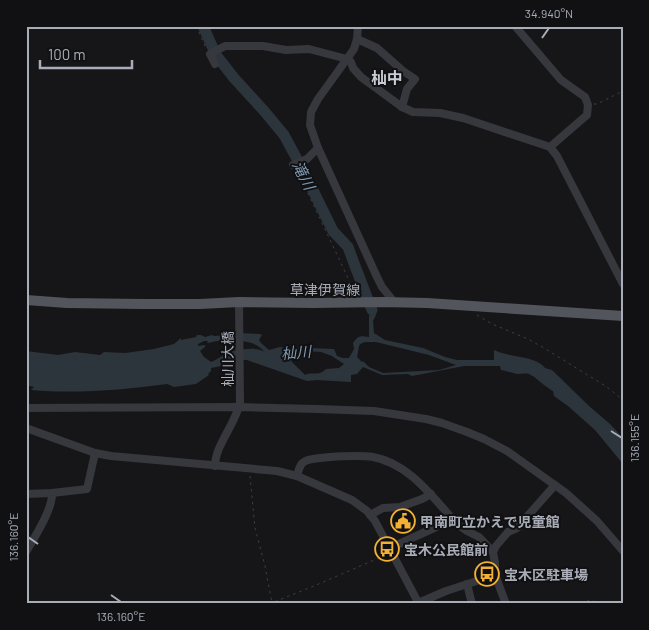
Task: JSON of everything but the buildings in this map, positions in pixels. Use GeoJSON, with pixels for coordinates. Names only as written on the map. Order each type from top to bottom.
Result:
{"type":"FeatureCollection","features":[{"type":"Feature","properties":{"kind":"main road","name":"草津伊賀線"},"geometry":{"type":"LineString","coordinates":[[26,300],[68,303],[142,304],[239,302],[427,303],[623,316]]}},
{"type":"Feature","properties":{"kind":"street"},"geometry":{"type":"LineString","coordinates":[[358,26],[354,49],[318,99],[311,112],[310,125],[318,148],[377,277],[395,303]]}},
{"type":"Feature","properties":{"kind":"street"},"geometry":{"type":"LineString","coordinates":[[515,26],[561,80],[585,97],[588,105],[587,115],[550,147]]}},
{"type":"Feature","properties":{"kind":"street"},"geometry":{"type":"LineString","coordinates":[[357,39],[377,48],[415,80],[407,89],[402,107]]}},
{"type":"Feature","properties":{"kind":"street"},"geometry":{"type":"LineString","coordinates":[[215,64],[211,54],[222,47],[263,46],[286,50],[309,49],[347,59],[361,77],[402,107],[413,112],[440,113],[463,118],[550,147],[557,156],[623,284]]}},
{"type":"Feature","properties":{"kind":"street"},"geometry":{"type":"LineString","coordinates":[[294,165],[307,158],[318,148]]}},
{"type":"Feature","properties":{"kind":"street","name":"杣川大橋"},"geometry":{"type":"LineString","coordinates":[[239,302],[239,405]]}},
{"type":"Feature","properties":{"kind":"street"},"geometry":{"type":"LineString","coordinates":[[26,408],[239,405],[346,410],[397,414],[426,419],[467,432],[507,451],[566,493],[597,521],[623,551]]}},
{"type":"Feature","properties":{"kind":"street"},"geometry":{"type":"LineString","coordinates":[[215,466],[215,458],[239,405]]}},
{"type":"Feature","properties":{"kind":"street"},"geometry":{"type":"LineString","coordinates":[[26,428],[95,453],[112,456],[277,471],[297,476],[352,500],[363,507],[379,528],[418,603],[446,591],[495,575]]}},
{"type":"Feature","properties":{"kind":"street"},"geometry":{"type":"LineString","coordinates":[[26,494],[87,489],[95,453]]}},
{"type":"Feature","properties":{"kind":"street"},"geometry":{"type":"LineString","coordinates":[[297,476],[304,461],[316,458],[372,457],[394,464],[421,484],[449,515],[450,519],[479,537],[493,552],[495,575],[506,604]]}},
{"type":"Feature","properties":{"kind":"street"},"geometry":{"type":"LineString","coordinates":[[493,552],[508,532],[517,528],[555,485]]}},
{"type":"Feature","properties":{"kind":"street"},"geometry":{"type":"LineString","coordinates":[[26,552],[49,509],[53,497],[52,493]]}},
{"type":"Feature","properties":{"kind":"street"},"geometry":{"type":"LineString","coordinates":[[370,515],[383,508],[400,507],[431,494]]}},
{"type":"Feature","properties":{"kind":"street"},"geometry":{"type":"LineString","coordinates":[[391,550],[450,519]]}},
{"type":"Feature","properties":{"kind":"street"},"geometry":{"type":"LineString","coordinates":[[466,584],[472,604]]}},
{"type":"Feature","properties":{"kind":"path"},"geometry":{"type":"LineString","coordinates":[[196,26],[211,54]]}},
{"type":"Feature","properties":{"kind":"path"},"geometry":{"type":"LineString","coordinates":[[588,105],[597,104],[623,91]]}},
{"type":"Feature","properties":{"kind":"path"},"geometry":{"type":"LineString","coordinates":[[294,165],[359,302]]}},
{"type":"Feature","properties":{"kind":"path"},"geometry":{"type":"LineString","coordinates":[[477,315],[544,348],[606,387],[623,400]]}},
{"type":"Feature","properties":{"kind":"path"},"geometry":{"type":"LineString","coordinates":[[249,468],[255,528],[264,561],[271,603],[314,586],[391,550]]}},
{"type":"Feature","properties":{"kind":"path"},"geometry":{"type":"LineString","coordinates":[[581,604],[590,600],[603,604]]}},
{"type":"Feature","properties":{"kind":"water","name":"杣川"},"geometry":{"type":"Polygon","coordinates":[[[365,296],[370,299],[376,315],[373,321],[374,333],[385,340],[423,348],[457,360],[494,360],[494,350],[538,362],[545,368],[552,370],[623,438],[623,464],[595,430],[554,396],[553,391],[529,374],[517,374],[501,370],[500,366],[464,366],[412,376],[408,374],[382,375],[363,367],[357,374],[351,375],[351,382],[307,381],[247,360],[241,360],[228,367],[226,365],[211,368],[209,375],[196,384],[174,387],[167,384],[116,390],[65,392],[31,390],[34,387],[26,385],[26,351],[58,355],[75,352],[100,355],[104,352],[125,353],[174,344],[181,338],[181,340],[196,337],[197,335],[205,337],[235,333],[260,334],[262,335],[259,340],[269,350],[280,347],[295,349],[298,347],[303,350],[310,348],[334,349],[337,356],[349,358],[354,349],[353,343],[358,337],[369,337],[369,316],[372,312],[365,296]],[[233,340],[208,343],[208,341],[204,341],[198,344],[198,346],[205,345],[200,351],[211,362],[237,350],[254,349],[265,352],[254,344],[233,340]],[[376,342],[361,344],[357,357],[369,367],[383,373],[439,370],[456,365],[429,355],[376,342]],[[306,351],[305,355],[291,357],[291,361],[305,375],[320,373],[326,369],[339,368],[344,364],[332,356],[321,352],[306,351]]]}},
{"type":"Feature","properties":{"kind":"waterway","name":"滝川"},"geometry":{"type":"LineString","coordinates":[[203,26],[216,55],[284,135],[333,231],[348,247],[372,310]]}},
{"type":"Feature","properties":{"kind":"place","name":"甲南町立かえで児童館"},"geometry":{"type":"Point","coordinates":[403,521]}},
{"type":"Feature","properties":{"kind":"place","name":"宝木公民館前"},"geometry":{"type":"Point","coordinates":[387,549]}},
{"type":"Feature","properties":{"kind":"place","name":"宝木区駐車場"},"geometry":{"type":"Point","coordinates":[487,574]}},
{"type":"Feature","properties":{"kind":"district","name":"杣中"},"geometry":{"type":"Point","coordinates":[387,77]}}]}
